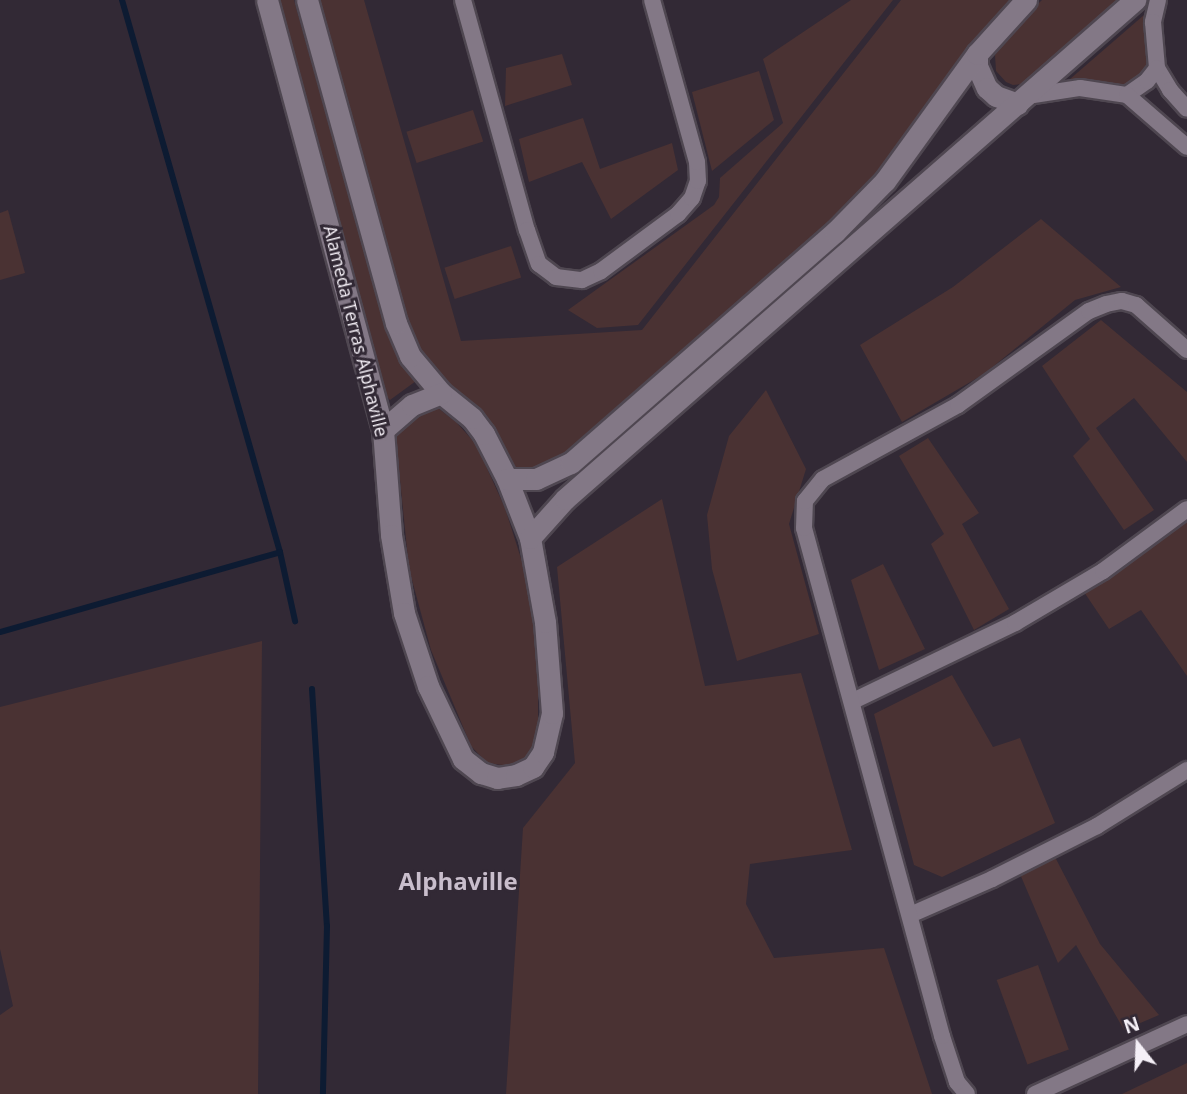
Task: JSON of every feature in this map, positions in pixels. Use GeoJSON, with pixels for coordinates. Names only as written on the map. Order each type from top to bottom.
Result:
{"type":"FeatureCollection","features":[{"type":"Feature","properties":{"kind":"street","name":"Alameda Terras Alphaville"},"geometry":{"type":"LineString","coordinates":[[267,0],[383,430],[391,535],[404,613],[428,686],[450,737],[463,759],[481,773],[497,778],[516,775],[533,767],[543,752],[552,713],[545,622],[530,538],[508,479],[472,418],[441,393],[410,356],[396,323],[307,0]]}},
{"type":"Feature","properties":{"kind":"street"},"geometry":{"type":"LineString","coordinates":[[463,0],[527,230],[540,264],[556,277],[582,280],[601,271],[678,214],[692,198],[698,181],[697,162],[652,0]]}},
{"type":"Feature","properties":{"kind":"street"},"geometry":{"type":"LineString","coordinates":[[508,479],[536,479],[571,463],[835,232],[885,181],[977,54],[1026,0]]}},
{"type":"Feature","properties":{"kind":"street"},"geometry":{"type":"LineString","coordinates":[[530,538],[565,499],[1135,0]]}},
{"type":"Feature","properties":{"kind":"street"},"geometry":{"type":"LineString","coordinates":[[1158,0],[1153,22],[1157,68],[1170,90],[1187,109]]}},
{"type":"Feature","properties":{"kind":"street"},"geometry":{"type":"LineString","coordinates":[[977,54],[977,66],[987,88],[996,96],[1023,100],[1080,88],[1127,95],[1187,147]]}},
{"type":"Feature","properties":{"kind":"street"},"geometry":{"type":"LineString","coordinates":[[1127,95],[1147,81],[1157,68]]}},
{"type":"Feature","properties":{"kind":"street"},"geometry":{"type":"LineString","coordinates":[[967,1094],[957,1082],[947,1055],[802,513],[813,488],[823,479],[958,405],[1089,312],[1106,303],[1122,301],[1136,305],[1187,351]]}},
{"type":"Feature","properties":{"kind":"street"},"geometry":{"type":"LineString","coordinates":[[383,430],[412,405],[441,393]]}},
{"type":"Feature","properties":{"kind":"street"},"geometry":{"type":"LineString","coordinates":[[853,701],[1015,623],[1103,572],[1187,509]]}},
{"type":"Feature","properties":{"kind":"street"},"geometry":{"type":"LineString","coordinates":[[910,915],[992,879],[1097,826],[1187,770]]}},
{"type":"Feature","properties":{"kind":"street"},"geometry":{"type":"LineString","coordinates":[[1034,1094],[1187,1024]]}},
{"type":"Feature","properties":{"kind":"shaded area"},"geometry":{"type":"Polygon","coordinates":[[[274,0],[294,0],[380,306],[394,346],[416,381],[390,400],[384,394],[274,0]]]}},
{"type":"Feature","properties":{"kind":"shaded area"},"geometry":{"type":"Polygon","coordinates":[[[311,0],[364,0],[461,341],[642,330],[901,0],[1026,0],[885,181],[571,463],[507,479],[410,356],[311,0]]]}},
{"type":"Feature","properties":{"kind":"shaded area"},"geometry":{"type":"Polygon","coordinates":[[[851,0],[893,0],[638,325],[597,328],[568,310],[714,205],[719,197],[720,178],[783,123],[763,59],[851,0]]]}},
{"type":"Feature","properties":{"kind":"shaded area"},"geometry":{"type":"Polygon","coordinates":[[[1042,0],[1124,0],[1029,83],[1013,85],[1006,82],[996,71],[995,55],[1016,25],[1042,0]]]}},
{"type":"Feature","properties":{"kind":"shaded area"},"geometry":{"type":"Polygon","coordinates":[[[1144,15],[1148,63],[1140,77],[1133,82],[1117,86],[1070,79],[1144,15]]]}},
{"type":"Feature","properties":{"kind":"shaded area"},"geometry":{"type":"Polygon","coordinates":[[[562,54],[572,85],[505,106],[506,68],[562,54]]]}},
{"type":"Feature","properties":{"kind":"shaded area"},"geometry":{"type":"Polygon","coordinates":[[[759,71],[774,120],[712,171],[692,92],[759,71]]]}},
{"type":"Feature","properties":{"kind":"shaded area"},"geometry":{"type":"Polygon","coordinates":[[[473,110],[483,141],[417,163],[406,132],[473,110]]]}},
{"type":"Feature","properties":{"kind":"shaded area"},"geometry":{"type":"Polygon","coordinates":[[[583,118],[600,169],[672,143],[678,170],[611,219],[582,162],[529,182],[519,139],[583,118]]]}},
{"type":"Feature","properties":{"kind":"shaded area"},"geometry":{"type":"Polygon","coordinates":[[[8,210],[25,273],[0,280],[0,213],[8,210]]]}},
{"type":"Feature","properties":{"kind":"shaded area"},"geometry":{"type":"Polygon","coordinates":[[[1041,219],[1121,287],[1075,300],[984,374],[902,422],[860,345],[953,287],[1041,219]]]}},
{"type":"Feature","properties":{"kind":"shaded area"},"geometry":{"type":"Polygon","coordinates":[[[511,246],[521,277],[455,299],[444,268],[511,246]]]}},
{"type":"Feature","properties":{"kind":"shaded area"},"geometry":{"type":"Polygon","coordinates":[[[1101,320],[1187,392],[1187,462],[1134,398],[1096,428],[1154,510],[1124,530],[1073,456],[1090,439],[1042,366],[1101,320]]]}},
{"type":"Feature","properties":{"kind":"shaded area"},"geometry":{"type":"Polygon","coordinates":[[[766,390],[806,469],[789,524],[819,634],[737,661],[712,569],[707,515],[729,436],[766,390]]]}},
{"type":"Feature","properties":{"kind":"shaded area"},"geometry":{"type":"Polygon","coordinates":[[[438,408],[456,422],[476,444],[505,508],[525,571],[538,642],[538,732],[529,755],[510,766],[487,763],[471,746],[431,650],[409,569],[395,430],[402,421],[427,409],[438,408]]]}},
{"type":"Feature","properties":{"kind":"shaded area"},"geometry":{"type":"Polygon","coordinates":[[[928,438],[979,513],[962,524],[1009,609],[974,630],[931,544],[944,534],[899,456],[928,438]]]}},
{"type":"Feature","properties":{"kind":"shaded area"},"geometry":{"type":"Polygon","coordinates":[[[662,499],[705,686],[801,673],[852,850],[750,864],[746,904],[774,958],[884,948],[932,1094],[506,1094],[523,828],[575,763],[557,567],[662,499]]]}},
{"type":"Feature","properties":{"kind":"shaded area"},"geometry":{"type":"Polygon","coordinates":[[[1187,519],[1187,676],[1141,610],[1109,629],[1084,592],[1187,519]]]}},
{"type":"Feature","properties":{"kind":"shaded area"},"geometry":{"type":"Polygon","coordinates":[[[883,564],[925,649],[879,670],[851,580],[883,564]]]}},
{"type":"Feature","properties":{"kind":"shaded area"},"geometry":{"type":"Polygon","coordinates":[[[262,641],[258,1094],[0,1094],[0,1015],[13,1006],[0,949],[0,707],[262,641]]]}},
{"type":"Feature","properties":{"kind":"shaded area"},"geometry":{"type":"Polygon","coordinates":[[[952,675],[993,747],[1020,738],[1055,823],[942,877],[914,865],[874,714],[952,675]]]}},
{"type":"Feature","properties":{"kind":"shaded area"},"geometry":{"type":"Polygon","coordinates":[[[1055,857],[1100,944],[1159,1015],[1124,1030],[1076,945],[1058,963],[1020,874],[1055,857]]]}},
{"type":"Feature","properties":{"kind":"shaded area"},"geometry":{"type":"Polygon","coordinates":[[[1038,965],[1069,1050],[1027,1065],[997,980],[1038,965]]]}},
{"type":"Feature","properties":{"kind":"shaded area"},"geometry":{"type":"Polygon","coordinates":[[[1187,1063],[1187,1094],[1122,1094],[1187,1063]]]}},
{"type":"Feature","properties":{"kind":"waterway"},"geometry":{"type":"LineString","coordinates":[[122,0],[280,552],[295,621]]}},
{"type":"Feature","properties":{"kind":"waterway"},"geometry":{"type":"LineString","coordinates":[[0,632],[280,552]]}},
{"type":"Feature","properties":{"kind":"waterway"},"geometry":{"type":"LineString","coordinates":[[312,689],[327,926],[323,1094]]}},
{"type":"Feature","properties":{"kind":"district","name":"Alphaville"},"geometry":{"type":"Point","coordinates":[458,881]}}]}
